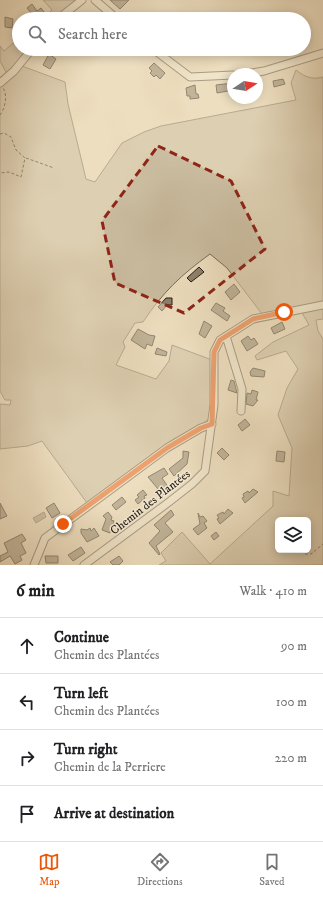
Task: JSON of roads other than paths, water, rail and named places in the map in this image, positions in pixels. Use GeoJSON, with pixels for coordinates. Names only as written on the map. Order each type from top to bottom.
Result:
{"type":"FeatureCollection","features":[{"type":"Feature","properties":{"kind":"street"},"geometry":{"type":"LineString","coordinates":[[67,12],[82,0]]}},
{"type":"Feature","properties":{"kind":"street"},"geometry":{"type":"LineString","coordinates":[[95,0],[109,12]]}},
{"type":"Feature","properties":{"kind":"street"},"geometry":{"type":"LineString","coordinates":[[263,71],[323,53]]}},
{"type":"Feature","properties":{"kind":"street"},"geometry":{"type":"LineString","coordinates":[[0,84],[14,71],[26,56]]}},
{"type":"Feature","properties":{"kind":"street"},"geometry":{"type":"LineString","coordinates":[[162,56],[190,77],[227,75]]}},
{"type":"Feature","properties":{"kind":"street","name":"Chemin des Plantées"},"geometry":{"type":"LineString","coordinates":[[84,565],[127,534],[201,476],[206,465],[212,424],[214,352],[217,343],[253,319],[323,305]]}},
{"type":"Feature","properties":{"kind":"street"},"geometry":{"type":"LineString","coordinates":[[226,336],[242,389],[241,411]]}},
{"type":"Feature","properties":{"kind":"street"},"geometry":{"type":"LineString","coordinates":[[34,565],[45,538],[167,448],[201,428],[212,424]]}}]}
